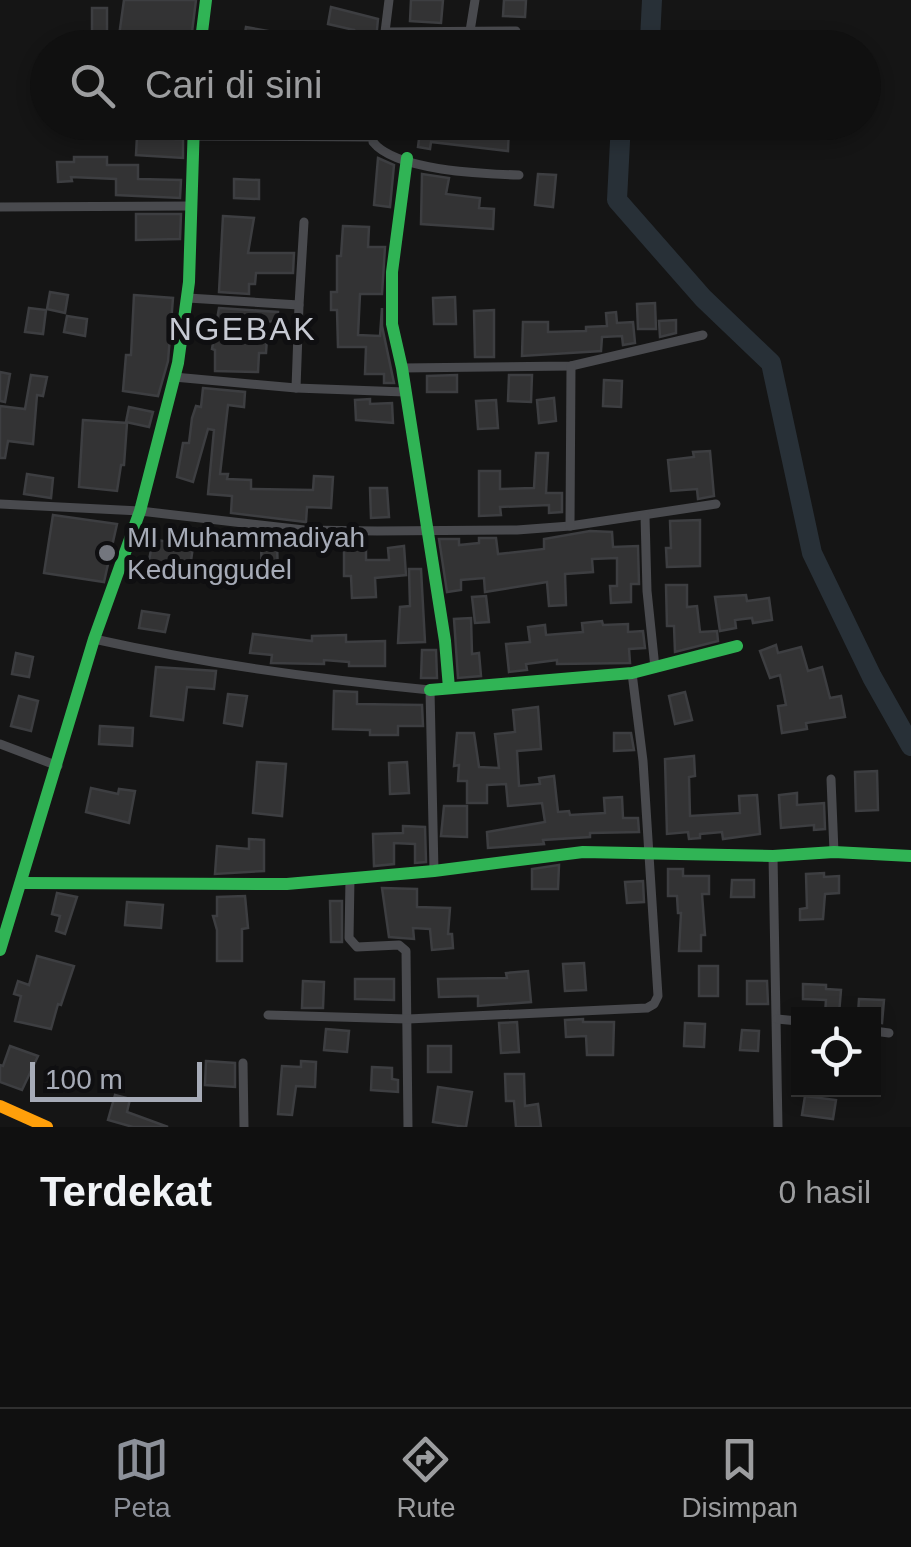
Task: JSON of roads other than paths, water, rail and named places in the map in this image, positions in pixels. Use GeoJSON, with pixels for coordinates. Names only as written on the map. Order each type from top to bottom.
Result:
{"type":"FeatureCollection","features":[{"type":"Feature","properties":{"kind":"street"},"geometry":{"type":"LineString","coordinates":[[202,30],[206,0]]}},
{"type":"Feature","properties":{"kind":"street"},"geometry":{"type":"LineString","coordinates":[[385,30],[389,0]]}},
{"type":"Feature","properties":{"kind":"street"},"geometry":{"type":"LineString","coordinates":[[470,30],[475,0]]}},
{"type":"Feature","properties":{"kind":"street"},"geometry":{"type":"LineString","coordinates":[[0,950],[94,639],[140,512],[174,377],[188,298],[193,140]]}},
{"type":"Feature","properties":{"kind":"street"},"geometry":{"type":"LineString","coordinates":[[374,140],[379,149],[452,172],[519,174]]}},
{"type":"Feature","properties":{"kind":"street"},"geometry":{"type":"LineString","coordinates":[[406,158],[392,324],[445,640],[449,688]]}},
{"type":"Feature","properties":{"kind":"street"},"geometry":{"type":"LineString","coordinates":[[0,207],[31,210],[190,206]]}},
{"type":"Feature","properties":{"kind":"street"},"geometry":{"type":"LineString","coordinates":[[296,388],[304,222]]}},
{"type":"Feature","properties":{"kind":"street"},"geometry":{"type":"LineString","coordinates":[[188,298],[299,305]]}},
{"type":"Feature","properties":{"kind":"street"},"geometry":{"type":"LineString","coordinates":[[402,368],[571,366],[703,335]]}},
{"type":"Feature","properties":{"kind":"street"},"geometry":{"type":"LineString","coordinates":[[570,526],[571,366]]}},
{"type":"Feature","properties":{"kind":"street"},"geometry":{"type":"LineString","coordinates":[[174,377],[296,388],[406,392]]}},
{"type":"Feature","properties":{"kind":"street"},"geometry":{"type":"LineString","coordinates":[[0,504],[140,512],[304,530],[518,530],[716,504]]}},
{"type":"Feature","properties":{"kind":"street"},"geometry":{"type":"LineString","coordinates":[[645,516],[655,668]]}},
{"type":"Feature","properties":{"kind":"street"},"geometry":{"type":"LineString","coordinates":[[94,639],[224,666],[318,680],[430,690],[632,673],[737,646]]}},
{"type":"Feature","properties":{"kind":"street"},"geometry":{"type":"LineString","coordinates":[[268,1014],[408,1019],[652,1006],[658,996],[632,673]]}},
{"type":"Feature","properties":{"kind":"street"},"geometry":{"type":"LineString","coordinates":[[430,690],[434,871]]}},
{"type":"Feature","properties":{"kind":"street"},"geometry":{"type":"LineString","coordinates":[[0,744],[58,766]]}},
{"type":"Feature","properties":{"kind":"street"},"geometry":{"type":"LineString","coordinates":[[831,778],[834,852]]}},
{"type":"Feature","properties":{"kind":"street"},"geometry":{"type":"LineString","coordinates":[[22,883],[287,884],[434,871],[542,855],[647,852],[773,856],[834,852],[911,856]]}},
{"type":"Feature","properties":{"kind":"street"},"geometry":{"type":"LineString","coordinates":[[773,856],[778,1127]]}},
{"type":"Feature","properties":{"kind":"street"},"geometry":{"type":"LineString","coordinates":[[350,878],[350,942],[358,947],[399,944],[404,948],[408,1127]]}},
{"type":"Feature","properties":{"kind":"street"},"geometry":{"type":"LineString","coordinates":[[777,1019],[791,1021]]}},
{"type":"Feature","properties":{"kind":"street"},"geometry":{"type":"LineString","coordinates":[[881,1032],[889,1033]]}},
{"type":"Feature","properties":{"kind":"street"},"geometry":{"type":"LineString","coordinates":[[243,1063],[244,1127]]}},
{"type":"Feature","properties":{"kind":"street"},"geometry":{"type":"LineString","coordinates":[[0,1106],[47,1127]]}},
{"type":"Feature","properties":{"kind":"waterway"},"geometry":{"type":"LineString","coordinates":[[650,30],[652,0]]}},
{"type":"Feature","properties":{"kind":"waterway"},"geometry":{"type":"LineString","coordinates":[[620,140],[617,200],[703,298],[771,363],[812,553],[872,677],[911,746]]}},
{"type":"Feature","properties":{"kind":"place","name":"MI Muhammadiyah Kedunggudel"},"geometry":{"type":"Point","coordinates":[107,553]}},
{"type":"Feature","properties":{"kind":"district","name":"NGEBAK"},"geometry":{"type":"Point","coordinates":[243,329]}}]}
